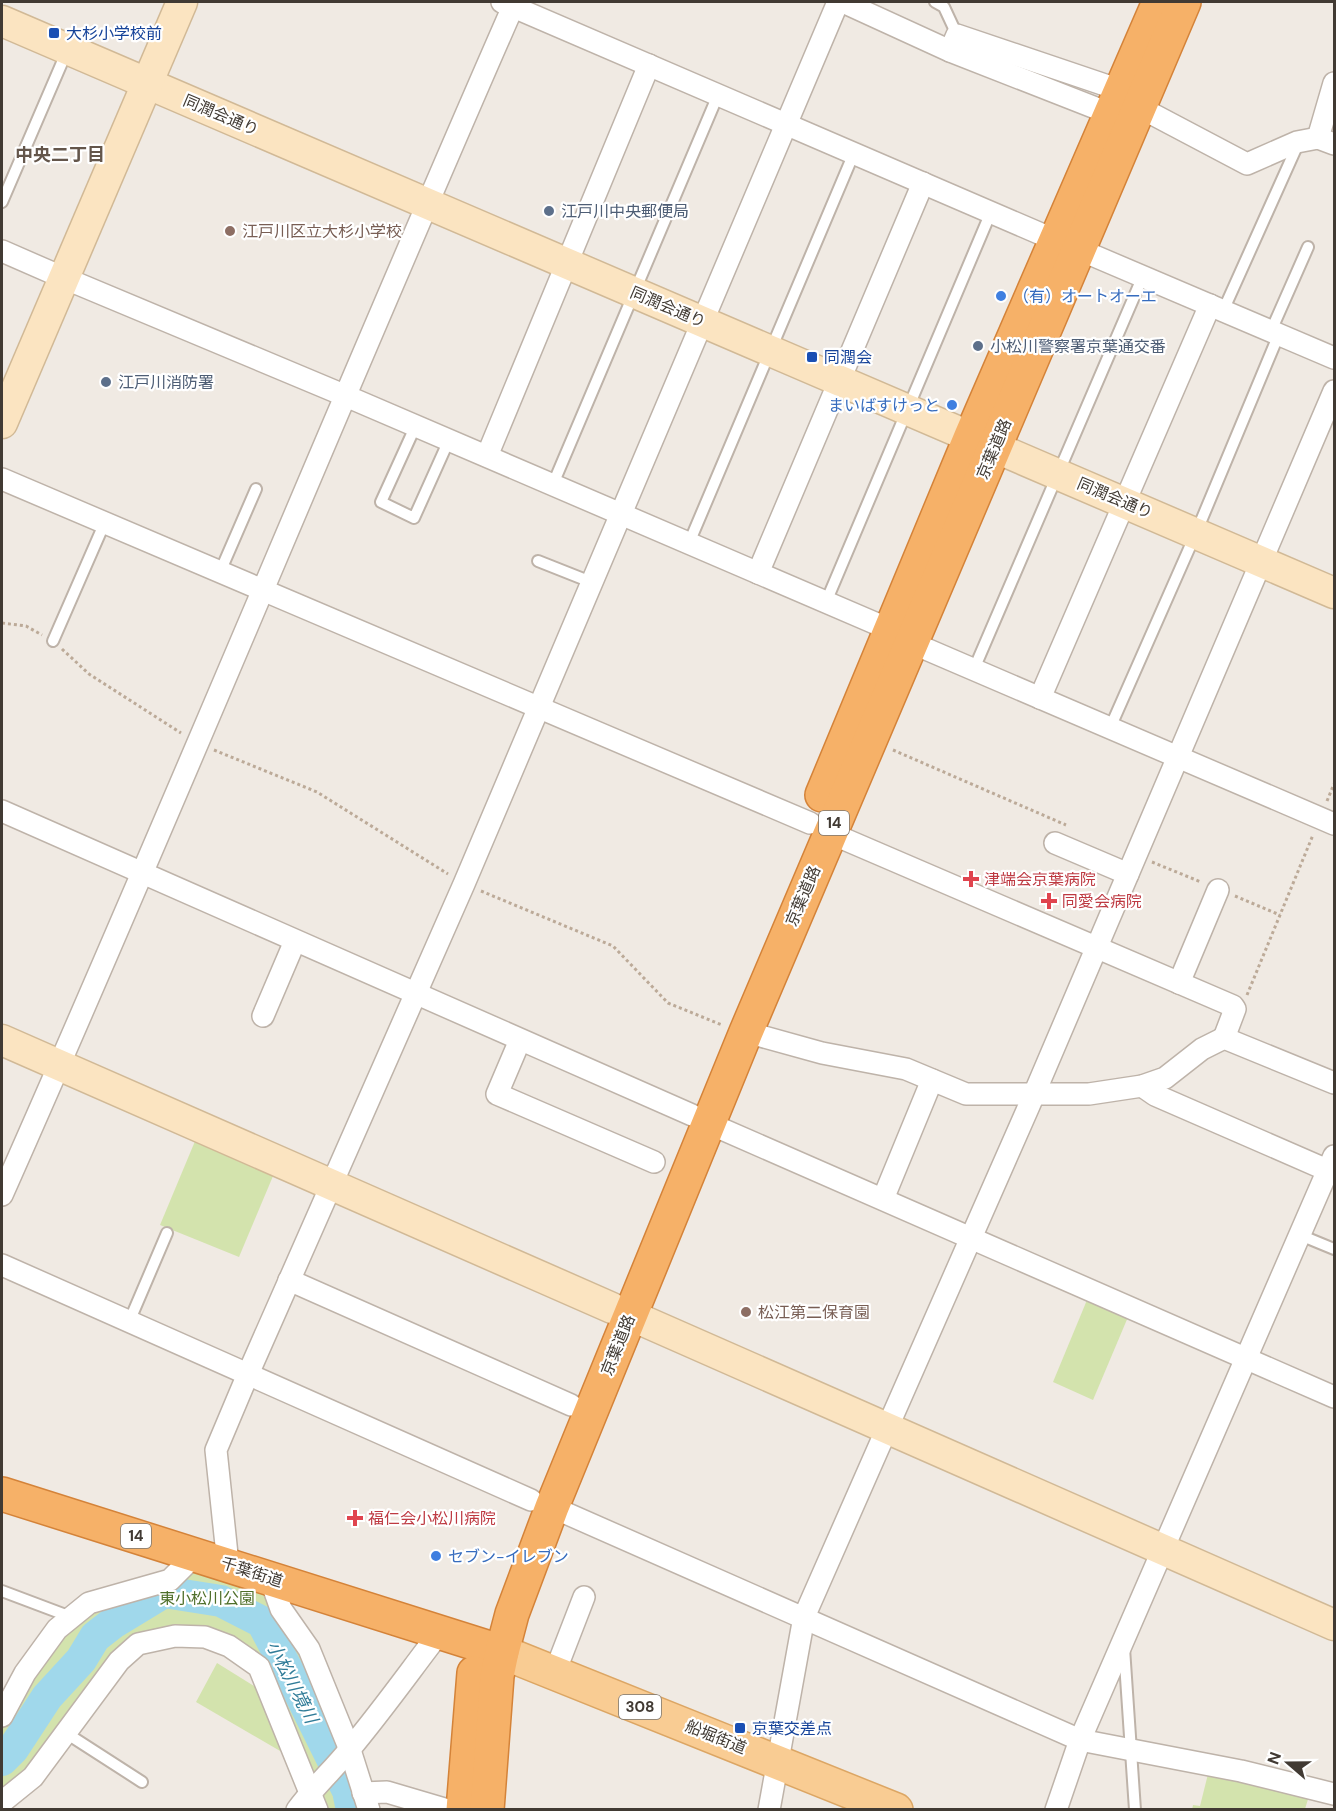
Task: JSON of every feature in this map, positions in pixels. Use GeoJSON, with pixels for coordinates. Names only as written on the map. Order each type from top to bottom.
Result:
{"type":"FeatureCollection","features":[{"type":"Feature","properties":{"kind":"highway","name":"京葉道路"},"geometry":{"type":"LineString","coordinates":[[487,1809],[497,1676],[491,1648],[491,1608],[542,1504],[736,1029],[1067,244],[1123,104],[1177,2]]}},
{"type":"Feature","properties":{"kind":"highway","name":"京葉道路"},"geometry":{"type":"LineString","coordinates":[[820,828],[870,740],[901,636]]}},
{"type":"Feature","properties":{"kind":"highway","name":"京葉道路"},"geometry":{"type":"LineString","coordinates":[[542,1504],[571,1405],[621,1312]]}},
{"type":"Feature","properties":{"kind":"highway","name":"千葉街道"},"geometry":{"type":"LineString","coordinates":[[2,1494],[491,1648]]}},
{"type":"Feature","properties":{"kind":"highway","name":"京葉道路"},"geometry":{"type":"LineString","coordinates":[[463,1809],[475,1670],[491,1648]]}},
{"type":"Feature","properties":{"kind":"main road","name":"船堀街道"},"geometry":{"type":"LineString","coordinates":[[491,1648],[896,1809]]}},
{"type":"Feature","properties":{"kind":"street"},"geometry":{"type":"LineString","coordinates":[[2,423],[182,2]]}},
{"type":"Feature","properties":{"kind":"street"},"geometry":{"type":"LineString","coordinates":[[228,1564],[216,1450],[464,884],[838,2]]}},
{"type":"Feature","properties":{"kind":"street"},"geometry":{"type":"LineString","coordinates":[[843,2],[1123,104],[1247,164],[1317,141],[1335,83]]}},
{"type":"Feature","properties":{"kind":"street"},"geometry":{"type":"LineString","coordinates":[[2,1195],[143,873],[510,3],[922,183],[1335,358]]}},
{"type":"Feature","properties":{"kind":"street","name":"同潤会通り"},"geometry":{"type":"LineString","coordinates":[[2,21],[1335,593]]}},
{"type":"Feature","properties":{"kind":"street"},"geometry":{"type":"LineString","coordinates":[[487,456],[648,64]]}},
{"type":"Feature","properties":{"kind":"street"},"geometry":{"type":"LineString","coordinates":[[758,573],[922,183]]}},
{"type":"Feature","properties":{"kind":"street"},"geometry":{"type":"LineString","coordinates":[[2,251],[416,425],[826,602],[1040,698],[1328,820]]}},
{"type":"Feature","properties":{"kind":"street"},"geometry":{"type":"LineString","coordinates":[[1040,698],[1126,503],[1217,308]]}},
{"type":"Feature","properties":{"kind":"street"},"geometry":{"type":"LineString","coordinates":[[769,1809],[804,1617],[972,1238],[1335,391]]}},
{"type":"Feature","properties":{"kind":"street"},"geometry":{"type":"LineString","coordinates":[[2,479],[1179,982],[1233,1006],[1235,1009],[1224,1038],[1202,1049],[1163,1079],[1142,1086],[1089,1094],[966,1094],[906,1069],[822,1053],[736,1029]]}},
{"type":"Feature","properties":{"kind":"street"},"geometry":{"type":"LineString","coordinates":[[2,811],[1335,1397]]}},
{"type":"Feature","properties":{"kind":"street"},"geometry":{"type":"LineString","coordinates":[[1055,843],[1132,865]]}},
{"type":"Feature","properties":{"kind":"street"},"geometry":{"type":"LineString","coordinates":[[1179,982],[1218,890]]}},
{"type":"Feature","properties":{"kind":"street"},"geometry":{"type":"LineString","coordinates":[[263,1016],[295,941]]}},
{"type":"Feature","properties":{"kind":"street"},"geometry":{"type":"LineString","coordinates":[[1224,1038],[1335,1083]]}},
{"type":"Feature","properties":{"kind":"street"},"geometry":{"type":"LineString","coordinates":[[2,1040],[1335,1625]]}},
{"type":"Feature","properties":{"kind":"street"},"geometry":{"type":"LineString","coordinates":[[520,1040],[497,1094],[654,1162]]}},
{"type":"Feature","properties":{"kind":"street"},"geometry":{"type":"LineString","coordinates":[[883,1199],[932,1080]]}},
{"type":"Feature","properties":{"kind":"street"},"geometry":{"type":"LineString","coordinates":[[1056,1809],[1080,1740],[1332,1166],[1155,1095],[1142,1086]]}},
{"type":"Feature","properties":{"kind":"street"},"geometry":{"type":"LineString","coordinates":[[2,1265],[1080,1740],[1241,1771],[1335,1794]]}},
{"type":"Feature","properties":{"kind":"street"},"geometry":{"type":"LineString","coordinates":[[289,1280],[571,1405]]}},
{"type":"Feature","properties":{"kind":"street"},"geometry":{"type":"LineString","coordinates":[[2,1716],[25,1673],[57,1629],[89,1603],[170,1580],[196,1554]]}},
{"type":"Feature","properties":{"kind":"street"},"geometry":{"type":"LineString","coordinates":[[270,1578],[281,1609],[309,1649],[346,1754],[366,1801],[387,1792],[448,1809]]}},
{"type":"Feature","properties":{"kind":"street"},"geometry":{"type":"LineString","coordinates":[[555,1672],[584,1597]]}},
{"type":"Feature","properties":{"kind":"street"},"geometry":{"type":"LineString","coordinates":[[297,1809],[316,1795],[440,1632]]}},
{"type":"Feature","properties":{"kind":"street"},"geometry":{"type":"LineString","coordinates":[[2,1802],[33,1778],[119,1661],[138,1644],[175,1636],[206,1637],[229,1646],[259,1667],[316,1795]]}},
{"type":"Feature","properties":{"kind":"lane"},"geometry":{"type":"LineString","coordinates":[[935,2],[944,7],[953,43]]}},
{"type":"Feature","properties":{"kind":"lane"},"geometry":{"type":"LineString","coordinates":[[2,202],[68,49]]}},
{"type":"Feature","properties":{"kind":"lane"},"geometry":{"type":"LineString","coordinates":[[553,484],[718,94]]}},
{"type":"Feature","properties":{"kind":"lane"},"geometry":{"type":"LineString","coordinates":[[1217,308],[1317,141]]}},
{"type":"Feature","properties":{"kind":"lane"},"geometry":{"type":"LineString","coordinates":[[688,543],[854,153]]}},
{"type":"Feature","properties":{"kind":"lane"},"geometry":{"type":"LineString","coordinates":[[826,602],[991,212]]}},
{"type":"Feature","properties":{"kind":"lane"},"geometry":{"type":"LineString","coordinates":[[1110,728],[1196,533],[1308,247]]}},
{"type":"Feature","properties":{"kind":"lane"},"geometry":{"type":"LineString","coordinates":[[974,669],[1143,276]]}},
{"type":"Feature","properties":{"kind":"lane"},"geometry":{"type":"LineString","coordinates":[[416,425],[381,502],[414,518],[449,440]]}},
{"type":"Feature","properties":{"kind":"lane"},"geometry":{"type":"LineString","coordinates":[[220,572],[256,489]]}},
{"type":"Feature","properties":{"kind":"lane"},"geometry":{"type":"LineString","coordinates":[[53,641],[105,522]]}},
{"type":"Feature","properties":{"kind":"lane"},"geometry":{"type":"LineString","coordinates":[[538,561],[591,582]]}},
{"type":"Feature","properties":{"kind":"lane"},"geometry":{"type":"LineString","coordinates":[[129,1322],[167,1233]]}},
{"type":"Feature","properties":{"kind":"lane"},"geometry":{"type":"LineString","coordinates":[[1300,1235],[1335,1249]]}},
{"type":"Feature","properties":{"kind":"lane"},"geometry":{"type":"LineString","coordinates":[[2,1591],[72,1617]]}},
{"type":"Feature","properties":{"kind":"lane"},"geometry":{"type":"LineString","coordinates":[[1124,1639],[1135,1809]]}},
{"type":"Feature","properties":{"kind":"lane"},"geometry":{"type":"LineString","coordinates":[[66,1733],[142,1782]]}},
{"type":"Feature","properties":{"kind":"path"},"geometry":{"type":"LineString","coordinates":[[2,623],[26,626],[53,641],[89,674],[198,743],[317,792],[464,884],[613,946],[668,1003],[736,1029]]}},
{"type":"Feature","properties":{"kind":"path"},"geometry":{"type":"LineString","coordinates":[[870,740],[1072,828]]}},
{"type":"Feature","properties":{"kind":"path"},"geometry":{"type":"LineString","coordinates":[[1234,1014],[1244,1004],[1280,915],[1328,820]]}},
{"type":"Feature","properties":{"kind":"path"},"geometry":{"type":"LineString","coordinates":[[1132,865],[1218,890],[1280,915]]}},
{"type":"Feature","properties":{"kind":"green space"},"geometry":{"type":"Polygon","coordinates":[[[198,1134],[276,1169],[239,1257],[160,1225],[198,1134]]]}},
{"type":"Feature","properties":{"kind":"green space"},"geometry":{"type":"Polygon","coordinates":[[[1087,1300],[1128,1317],[1093,1400],[1053,1382],[1087,1300]]]}},
{"type":"Feature","properties":{"kind":"green space","name":"東小松川公園"},"geometry":{"type":"Polygon","coordinates":[[[196,1554],[270,1578],[369,1809],[317,1809],[268,1687],[229,1646],[138,1644],[2,1802],[2,1716],[86,1606],[170,1580],[196,1554]]]}},
{"type":"Feature","properties":{"kind":"green space"},"geometry":{"type":"Polygon","coordinates":[[[217,1663],[262,1691],[287,1755],[196,1702],[217,1663]]]}},
{"type":"Feature","properties":{"kind":"green space"},"geometry":{"type":"Polygon","coordinates":[[[1208,1774],[1309,1796],[1305,1809],[1192,1810],[1193,1805],[1200,1806],[1208,1774]]]}},
{"type":"Feature","properties":{"kind":"waterway","name":"小松川境川"},"geometry":{"type":"LineString","coordinates":[[2,1760],[13,1749],[47,1697],[81,1660],[95,1637],[113,1623],[164,1592],[221,1601],[262,1622],[348,1791],[352,1810]]}},
{"type":"Feature","properties":{"kind":"place","name":"大杉小学校前"},"geometry":{"type":"Point","coordinates":[54,33]}},
{"type":"Feature","properties":{"kind":"place","name":"江戸川中央郵便局"},"geometry":{"type":"Point","coordinates":[549,211]}},
{"type":"Feature","properties":{"kind":"place","name":"江戸川区立大杉小学校"},"geometry":{"type":"Point","coordinates":[230,231]}},
{"type":"Feature","properties":{"kind":"place","name":"（有）オートオーエ"},"geometry":{"type":"Point","coordinates":[1001,296]}},
{"type":"Feature","properties":{"kind":"place","name":"小松川警察署京葉通交番"},"geometry":{"type":"Point","coordinates":[978,346]}},
{"type":"Feature","properties":{"kind":"place","name":"同潤会"},"geometry":{"type":"Point","coordinates":[812,357]}},
{"type":"Feature","properties":{"kind":"place","name":"江戸川消防署"},"geometry":{"type":"Point","coordinates":[106,382]}},
{"type":"Feature","properties":{"kind":"place","name":"まいばすけっと"},"geometry":{"type":"Point","coordinates":[952,405]}},
{"type":"Feature","properties":{"kind":"place","name":"津端会京葉病院"},"geometry":{"type":"Point","coordinates":[971,879]}},
{"type":"Feature","properties":{"kind":"place","name":"同愛会病院"},"geometry":{"type":"Point","coordinates":[1049,901]}},
{"type":"Feature","properties":{"kind":"place","name":"松江第二保育園"},"geometry":{"type":"Point","coordinates":[746,1312]}},
{"type":"Feature","properties":{"kind":"place","name":"福仁会小松川病院"},"geometry":{"type":"Point","coordinates":[355,1518]}},
{"type":"Feature","properties":{"kind":"place","name":"セブン-イレブン"},"geometry":{"type":"Point","coordinates":[436,1556]}},
{"type":"Feature","properties":{"kind":"place","name":"京葉交差点"},"geometry":{"type":"Point","coordinates":[740,1728]}},
{"type":"Feature","properties":{"kind":"district","name":"中央二丁目"},"geometry":{"type":"Point","coordinates":[60,155]}}]}
